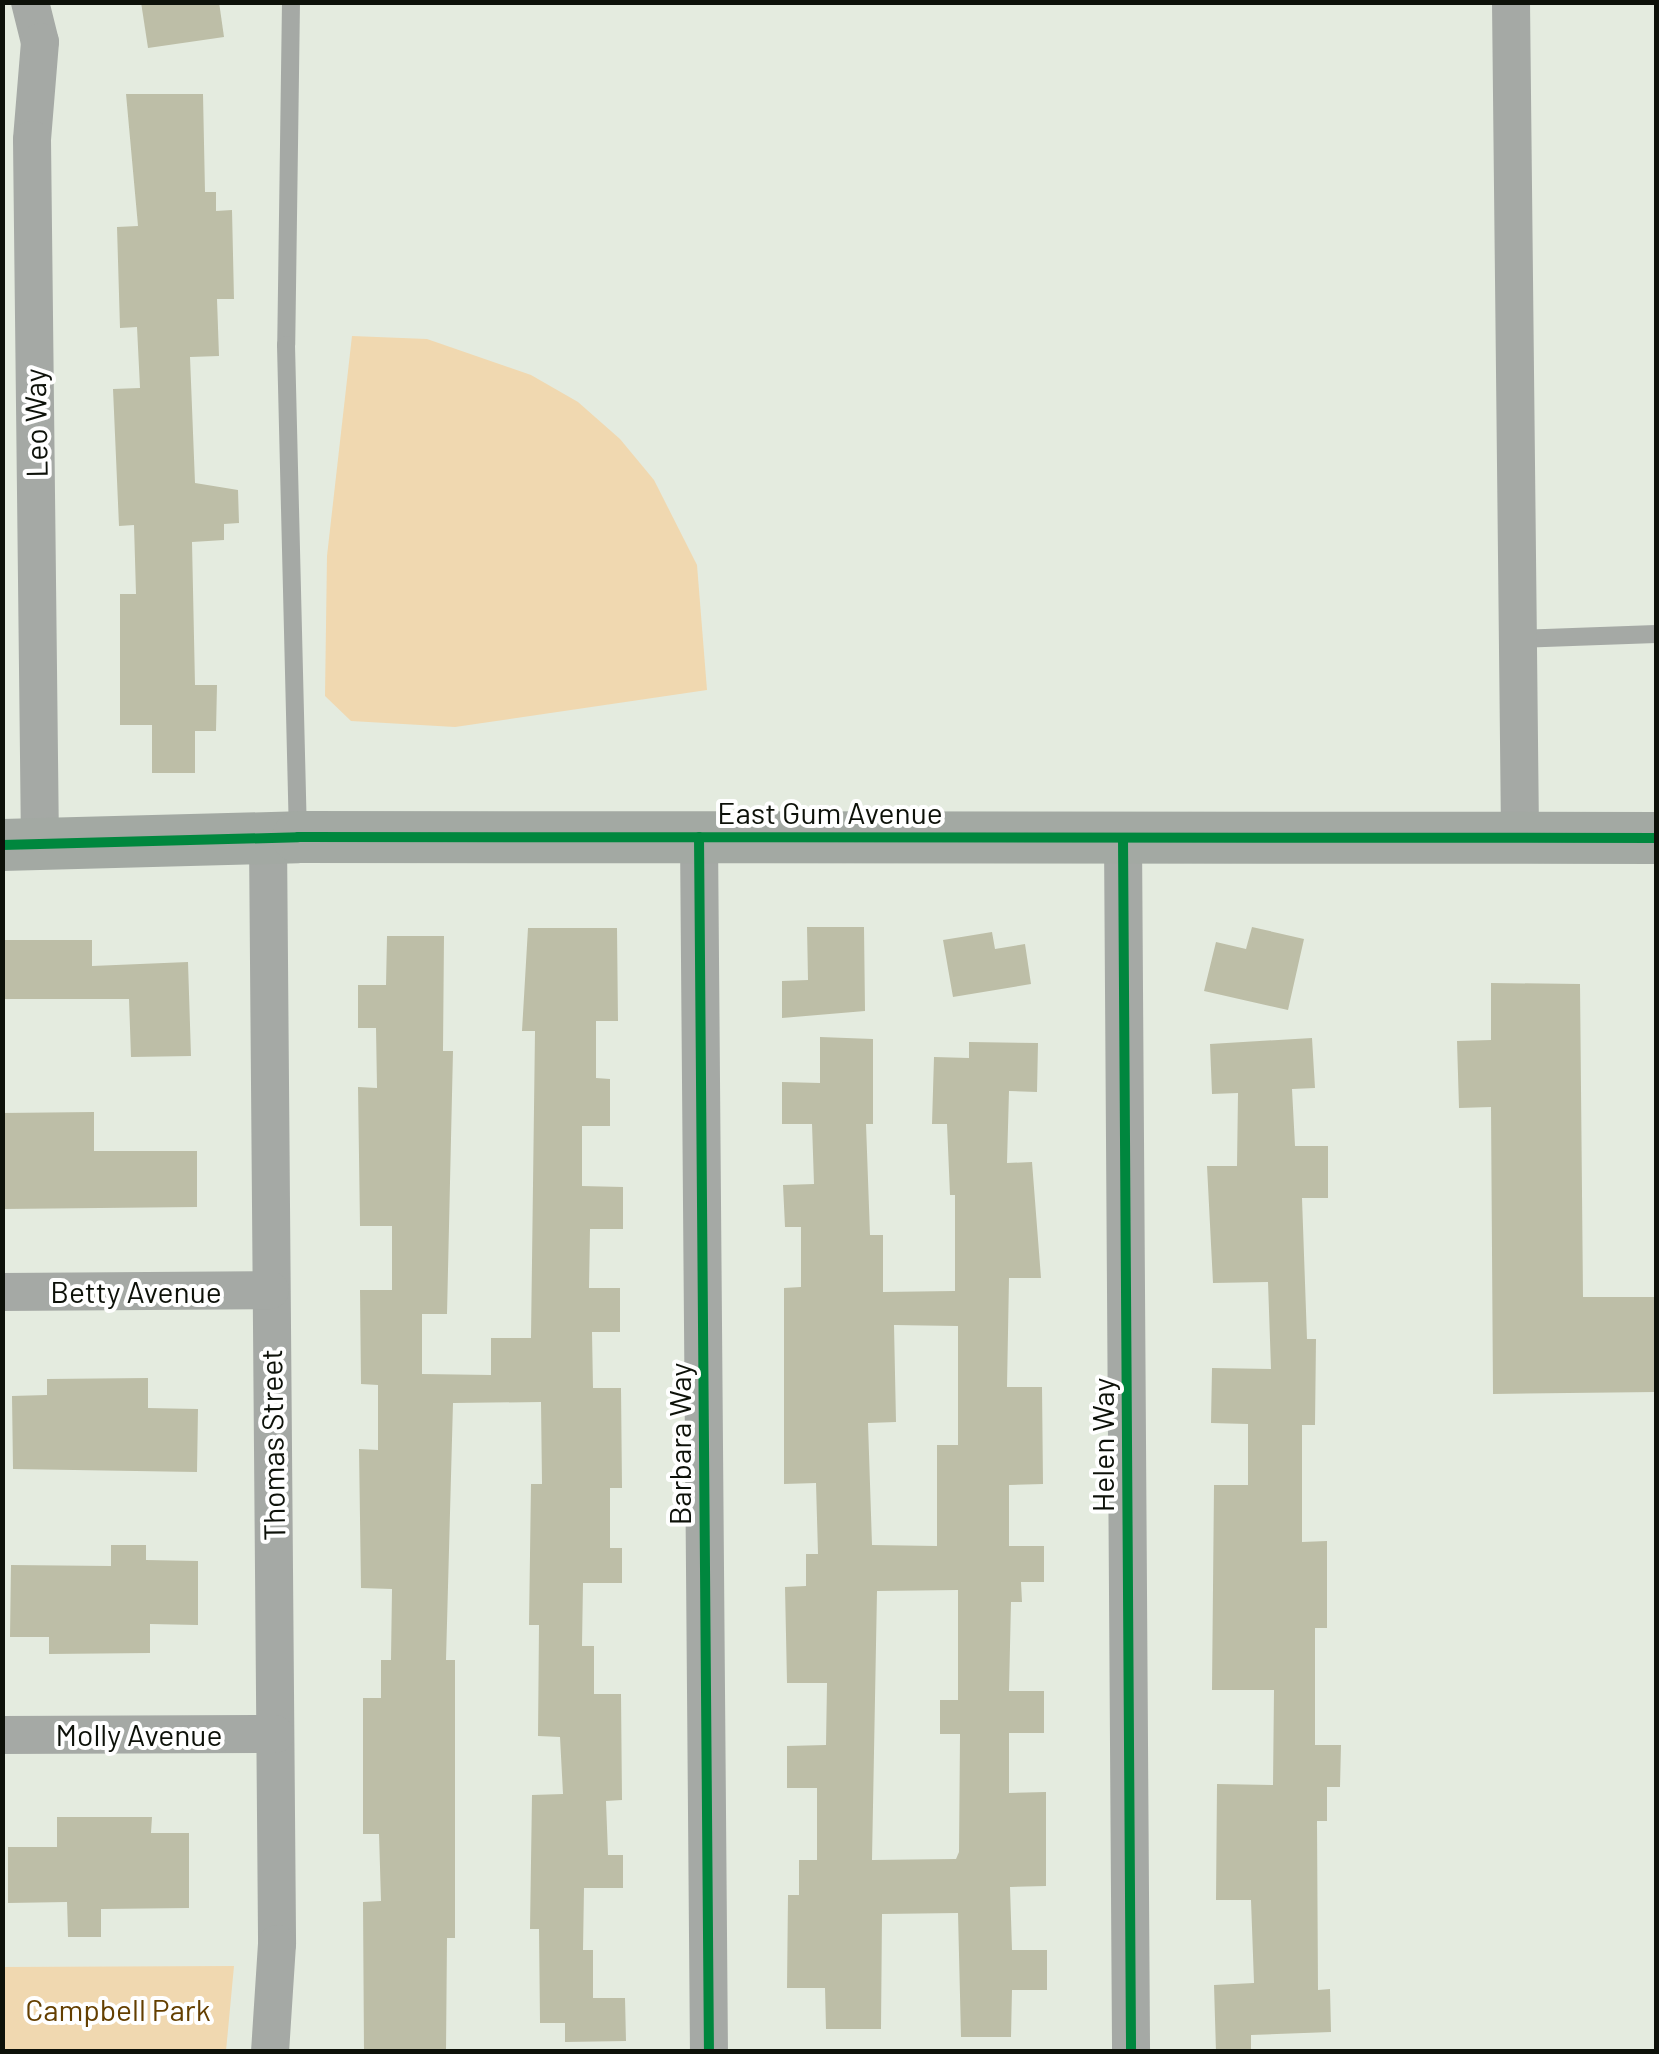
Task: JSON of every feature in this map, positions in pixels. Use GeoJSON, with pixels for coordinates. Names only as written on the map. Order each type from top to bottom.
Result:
{"type":"FeatureCollection","features":[{"type":"Feature","properties":{"kind":"street","name":"Leo Way"},"geometry":{"type":"LineString","coordinates":[[21,844],[32,140],[40,42],[30,2]]}},
{"type":"Feature","properties":{"kind":"street"},"geometry":{"type":"LineString","coordinates":[[1511,2],[1520,840]]}},
{"type":"Feature","properties":{"kind":"street","name":"Barbara Way"},"geometry":{"type":"LineString","coordinates":[[699,837],[708,2052]]}},
{"type":"Feature","properties":{"kind":"street","name":"East Gum Avenue"},"geometry":{"type":"LineString","coordinates":[[21,844],[283,838],[1656,838]]}},
{"type":"Feature","properties":{"kind":"street","name":"Thomas Street"},"geometry":{"type":"LineString","coordinates":[[273,2043],[275,1734],[270,1290],[283,838]]}},
{"type":"Feature","properties":{"kind":"street","name":"Helen Way"},"geometry":{"type":"LineString","coordinates":[[1123,838],[1132,2052]]}},
{"type":"Feature","properties":{"kind":"street","name":"Betty Avenue"},"geometry":{"type":"LineString","coordinates":[[2,1292],[270,1290]]}},
{"type":"Feature","properties":{"kind":"street","name":"Molly Avenue"},"geometry":{"type":"LineString","coordinates":[[2,1735],[275,1734]]}},
{"type":"Feature","properties":{"kind":"lane"},"geometry":{"type":"LineString","coordinates":[[283,838],[290,2]]}},
{"type":"Feature","properties":{"kind":"lane"},"geometry":{"type":"LineString","coordinates":[[1518,639],[1656,634]]}},
{"type":"Feature","properties":{"kind":"green space"},"geometry":{"type":"Polygon","coordinates":[[[352,336],[427,339],[531,375],[578,402],[620,439],[654,480],[697,565],[707,690],[455,727],[351,721],[325,696],[327,556],[352,336]]]}},
{"type":"Feature","properties":{"kind":"green space","name":"Campbell Park"},"geometry":{"type":"Polygon","coordinates":[[[234,1966],[226,2051],[3,2051],[3,1967],[234,1966]]]}},
{"type":"Feature","properties":{"kind":"building"},"geometry":{"type":"Polygon","coordinates":[[[141,2],[219,2],[224,37],[148,48],[141,2]]]}},
{"type":"Feature","properties":{"kind":"building"},"geometry":{"type":"Polygon","coordinates":[[[126,94],[203,94],[205,192],[216,192],[216,211],[232,210],[234,299],[217,299],[219,356],[190,357],[195,483],[238,490],[239,523],[224,524],[224,540],[192,542],[195,685],[217,685],[216,731],[195,731],[195,773],[152,773],[152,725],[120,725],[120,594],[136,594],[134,525],[119,526],[113,389],[140,388],[137,327],[120,328],[117,227],[138,226],[126,94]]]}},
{"type":"Feature","properties":{"kind":"building"},"geometry":{"type":"Polygon","coordinates":[[[807,927],[864,927],[865,1011],[782,1018],[782,981],[808,980],[807,927]]]}},
{"type":"Feature","properties":{"kind":"building"},"geometry":{"type":"Polygon","coordinates":[[[1252,927],[1304,939],[1288,1010],[1204,991],[1216,942],[1246,949],[1252,927]]]}},
{"type":"Feature","properties":{"kind":"building"},"geometry":{"type":"Polygon","coordinates":[[[528,928],[617,928],[618,1021],[596,1021],[596,1078],[610,1079],[610,1126],[582,1126],[582,1186],[623,1187],[623,1229],[590,1229],[589,1288],[620,1288],[620,1332],[592,1332],[593,1388],[621,1388],[622,1488],[610,1488],[610,1548],[622,1548],[622,1583],[583,1583],[582,1646],[594,1646],[594,1694],[621,1694],[622,1800],[606,1801],[608,1855],[623,1855],[623,1888],[584,1888],[583,1950],[593,1950],[593,1998],[625,1998],[626,2041],[565,2042],[565,2023],[540,2023],[539,1929],[530,1929],[532,1795],[563,1794],[560,1737],[538,1736],[539,1625],[529,1625],[531,1484],[542,1484],[541,1402],[453,1403],[446,1660],[455,1660],[455,1938],[447,1938],[446,2052],[364,2052],[363,1902],[381,1901],[379,1834],[363,1834],[363,1698],[381,1698],[381,1660],[391,1660],[392,1589],[361,1588],[359,1449],[378,1450],[378,1385],[361,1384],[360,1290],[392,1290],[392,1226],[360,1226],[358,1087],[377,1088],[376,1028],[358,1028],[358,985],[386,985],[387,936],[444,936],[443,1051],[453,1051],[447,1314],[422,1314],[422,1374],[491,1375],[491,1338],[531,1338],[535,1031],[522,1031],[528,928]]]}},
{"type":"Feature","properties":{"kind":"building"},"geometry":{"type":"Polygon","coordinates":[[[992,932],[995,949],[1025,944],[1031,984],[953,997],[943,940],[992,932]]]}},
{"type":"Feature","properties":{"kind":"building"},"geometry":{"type":"Polygon","coordinates":[[[3,940],[92,940],[92,966],[188,962],[191,1056],[131,1057],[129,999],[3,999],[3,940]]]}},
{"type":"Feature","properties":{"kind":"building"},"geometry":{"type":"Polygon","coordinates":[[[1491,983],[1580,984],[1583,1297],[1656,1297],[1656,1392],[1493,1394],[1491,1107],[1459,1108],[1457,1041],[1491,1040],[1491,983]]]}},
{"type":"Feature","properties":{"kind":"building"},"geometry":{"type":"Polygon","coordinates":[[[820,1037],[873,1039],[873,1124],[866,1124],[870,1235],[883,1235],[883,1292],[955,1291],[955,1195],[950,1195],[947,1124],[932,1124],[934,1057],[969,1058],[969,1042],[1038,1043],[1037,1092],[1009,1091],[1007,1163],[1032,1162],[1041,1278],[1009,1278],[1007,1387],[1042,1387],[1043,1484],[1009,1485],[1009,1546],[1044,1546],[1044,1582],[1021,1582],[1022,1602],[1011,1602],[1009,1691],[1044,1691],[1044,1733],[1009,1733],[1009,1793],[1046,1792],[1046,1886],[1010,1887],[1012,1950],[1047,1950],[1047,1990],[1012,1990],[1011,2037],[961,2037],[958,1913],[882,1914],[881,2029],[826,2029],[825,1988],[787,1988],[788,1895],[799,1895],[799,1860],[817,1860],[817,1788],[787,1788],[787,1746],[826,1745],[827,1683],[787,1683],[785,1587],[806,1586],[806,1554],[818,1554],[816,1483],[784,1484],[784,1288],[801,1287],[801,1227],[785,1227],[783,1185],[814,1184],[812,1124],[782,1124],[782,1082],[820,1083],[820,1037]],[[894,1325],[896,1422],[868,1423],[872,1545],[937,1546],[937,1445],[958,1445],[958,1326],[894,1325]],[[958,1590],[877,1591],[872,1860],[956,1859],[959,1852],[960,1734],[940,1734],[940,1700],[958,1700],[958,1590]]]}},
{"type":"Feature","properties":{"kind":"building"},"geometry":{"type":"Polygon","coordinates":[[[1312,1038],[1315,1088],[1292,1089],[1295,1146],[1328,1146],[1328,1198],[1302,1198],[1307,1339],[1316,1339],[1315,1425],[1302,1425],[1302,1542],[1327,1541],[1327,1628],[1315,1628],[1315,1745],[1341,1745],[1340,1787],[1327,1787],[1327,1821],[1317,1821],[1318,1990],[1330,1989],[1331,2032],[1251,2035],[1251,2052],[1216,2052],[1214,1985],[1254,1983],[1251,1900],[1216,1900],[1217,1784],[1273,1785],[1274,1690],[1212,1690],[1214,1485],[1248,1485],[1248,1424],[1211,1423],[1212,1368],[1271,1369],[1268,1282],[1213,1283],[1207,1166],[1237,1166],[1238,1093],[1212,1094],[1210,1044],[1312,1038]]]}},
{"type":"Feature","properties":{"kind":"building"},"geometry":{"type":"Polygon","coordinates":[[[94,1112],[94,1151],[197,1151],[197,1207],[3,1209],[2,1113],[94,1112]]]}},
{"type":"Feature","properties":{"kind":"building"},"geometry":{"type":"Polygon","coordinates":[[[148,1378],[148,1408],[198,1409],[197,1472],[13,1469],[12,1396],[47,1395],[47,1379],[148,1378]]]}},
{"type":"Feature","properties":{"kind":"building"},"geometry":{"type":"Polygon","coordinates":[[[111,1545],[146,1545],[146,1560],[198,1561],[198,1625],[150,1624],[150,1653],[49,1654],[49,1637],[10,1637],[11,1565],[111,1566],[111,1545]]]}},
{"type":"Feature","properties":{"kind":"building"},"geometry":{"type":"Polygon","coordinates":[[[57,1817],[152,1817],[151,1833],[189,1833],[189,1908],[101,1909],[101,1937],[68,1937],[67,1902],[8,1903],[8,1847],[57,1847],[57,1817]]]}},
{"type":"Feature","properties":{"kind":"cycle path"},"geometry":{"type":"LineString","coordinates":[[2,845],[298,837],[1656,838]]}},
{"type":"Feature","properties":{"kind":"cycle path"},"geometry":{"type":"LineString","coordinates":[[699,837],[709,2052]]}},
{"type":"Feature","properties":{"kind":"cycle path"},"geometry":{"type":"LineString","coordinates":[[1123,838],[1131,2052]]}}]}
